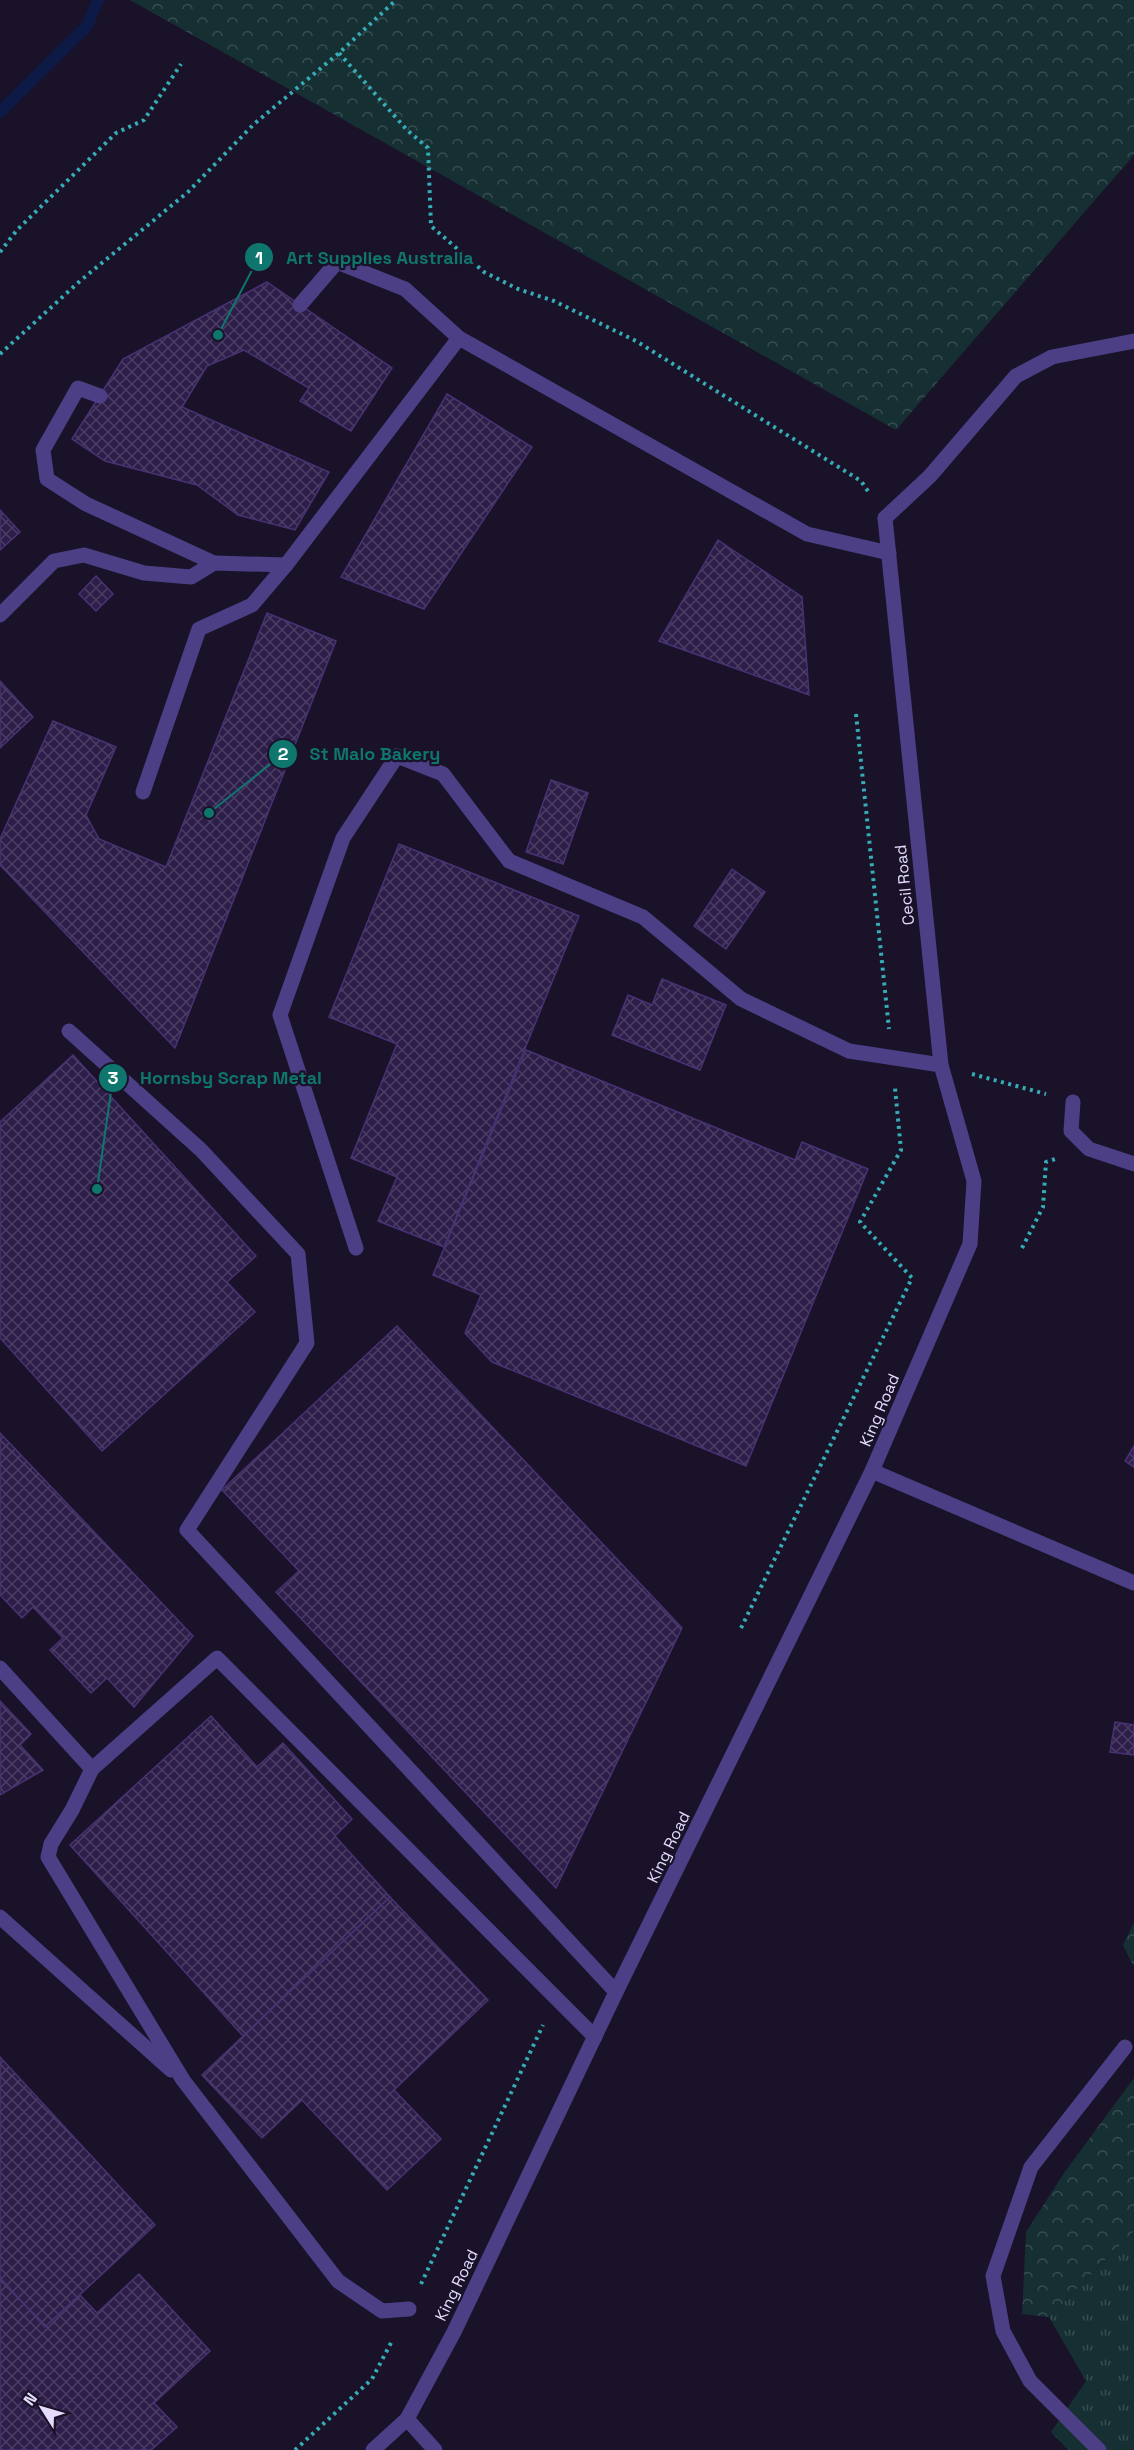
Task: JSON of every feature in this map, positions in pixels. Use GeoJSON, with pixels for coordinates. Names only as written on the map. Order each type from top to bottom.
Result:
{"type":"FeatureCollection","features":[{"type":"Feature","properties":{"kind":"street"},"geometry":{"type":"LineString","coordinates":[[300,305],[337,262],[405,289],[459,338],[807,534],[889,553]]}},
{"type":"Feature","properties":{"kind":"street"},"geometry":{"type":"LineString","coordinates":[[142,792],[199,629],[252,605],[286,565],[459,338]]}},
{"type":"Feature","properties":{"kind":"street"},"geometry":{"type":"LineString","coordinates":[[885,518],[930,476],[1016,376],[1052,357],[1134,341]]}},
{"type":"Feature","properties":{"kind":"street"},"geometry":{"type":"LineString","coordinates":[[100,396],[78,388],[43,450],[46,479],[86,504],[214,563],[286,565]]}},
{"type":"Feature","properties":{"kind":"street","name":"Cecil Road"},"geometry":{"type":"LineString","coordinates":[[885,518],[941,1065],[974,1181],[970,1244]]}},
{"type":"Feature","properties":{"kind":"street"},"geometry":{"type":"LineString","coordinates":[[0,615],[54,561],[84,555],[144,573],[191,577],[214,563]]}},
{"type":"Feature","properties":{"kind":"street"},"geometry":{"type":"LineString","coordinates":[[356,1248],[280,1015],[343,838],[397,756],[443,774],[509,861],[643,917],[741,999],[849,1051],[941,1065]]}},
{"type":"Feature","properties":{"kind":"street"},"geometry":{"type":"LineString","coordinates":[[69,1031],[201,1150],[298,1254],[307,1343],[187,1530],[616,1992]]}},
{"type":"Feature","properties":{"kind":"street"},"geometry":{"type":"LineString","coordinates":[[1073,1102],[1071,1131],[1089,1149],[1134,1164]]}},
{"type":"Feature","properties":{"kind":"street","name":"King Road"},"geometry":{"type":"LineString","coordinates":[[373,2450],[407,2419],[454,2332],[616,1992],[872,1471],[970,1244]]}},
{"type":"Feature","properties":{"kind":"street"},"geometry":{"type":"LineString","coordinates":[[872,1471],[1134,1583]]}},
{"type":"Feature","properties":{"kind":"street"},"geometry":{"type":"LineString","coordinates":[[409,2309],[382,2311],[338,2281],[183,2080],[48,1857],[51,1844],[72,1810],[92,1768],[217,1658],[595,2037]]}},
{"type":"Feature","properties":{"kind":"street"},"geometry":{"type":"LineString","coordinates":[[0,1668],[92,1768]]}},
{"type":"Feature","properties":{"kind":"street"},"geometry":{"type":"LineString","coordinates":[[0,1917],[183,2080]]}},
{"type":"Feature","properties":{"kind":"street"},"geometry":{"type":"LineString","coordinates":[[1098,2450],[1030,2381],[1002,2331],[993,2276],[1031,2167],[1125,2047]]}},
{"type":"Feature","properties":{"kind":"street"},"geometry":{"type":"LineString","coordinates":[[407,2419],[435,2450]]}},
{"type":"Feature","properties":{"kind":"path"},"geometry":{"type":"LineString","coordinates":[[0,354],[80,281],[188,192],[254,124],[339,53],[396,0]]}},
{"type":"Feature","properties":{"kind":"path"},"geometry":{"type":"LineString","coordinates":[[339,53],[406,130],[428,148],[431,226],[452,247],[484,272],[518,289],[554,301],[636,341],[861,481],[885,518]]}},
{"type":"Feature","properties":{"kind":"path"},"geometry":{"type":"LineString","coordinates":[[0,252],[17,230],[117,133],[144,120],[181,64]]}},
{"type":"Feature","properties":{"kind":"path"},"geometry":{"type":"LineString","coordinates":[[741,1628],[912,1278],[860,1222],[902,1150],[856,714]]}},
{"type":"Feature","properties":{"kind":"path"},"geometry":{"type":"LineString","coordinates":[[941,1065],[1073,1102]]}},
{"type":"Feature","properties":{"kind":"path"},"geometry":{"type":"LineString","coordinates":[[1022,1248],[1043,1207],[1046,1161],[1089,1149]]}},
{"type":"Feature","properties":{"kind":"path"},"geometry":{"type":"LineString","coordinates":[[295,2450],[372,2379],[409,2309],[556,1997]]}},
{"type":"Feature","properties":{"kind":"green space"},"geometry":{"type":"Polygon","coordinates":[[[130,0],[1134,0],[1134,155],[896,430],[130,0]]]}},
{"type":"Feature","properties":{"kind":"green space"},"geometry":{"type":"Polygon","coordinates":[[[1134,1922],[1134,1967],[1123,1945],[1134,1922]]]}},
{"type":"Feature","properties":{"kind":"green space"},"geometry":{"type":"Polygon","coordinates":[[[1134,2078],[1134,2231],[1049,2317],[1022,2314],[1026,2232],[1064,2173],[1134,2078]]]}},
{"type":"Feature","properties":{"kind":"green space"},"geometry":{"type":"Polygon","coordinates":[[[1134,2231],[1134,2450],[1068,2450],[1051,2432],[1086,2381],[1049,2317],[1134,2231]]]}},
{"type":"Feature","properties":{"kind":"building"},"geometry":{"type":"Polygon","coordinates":[[[267,282],[392,368],[351,431],[300,401],[309,388],[244,350],[207,366],[182,407],[329,472],[295,530],[238,515],[197,485],[105,461],[72,439],[123,359],[267,282]]]}},
{"type":"Feature","properties":{"kind":"building"},"geometry":{"type":"Polygon","coordinates":[[[447,394],[532,447],[424,609],[341,577],[447,394]]]}},
{"type":"Feature","properties":{"kind":"building"},"geometry":{"type":"Polygon","coordinates":[[[0,510],[20,532],[0,550],[0,510]]]}},
{"type":"Feature","properties":{"kind":"building"},"geometry":{"type":"Polygon","coordinates":[[[718,540],[802,597],[809,695],[659,641],[718,540]]]}},
{"type":"Feature","properties":{"kind":"building"},"geometry":{"type":"Polygon","coordinates":[[[96,576],[113,594],[96,611],[79,594],[96,576]]]}},
{"type":"Feature","properties":{"kind":"building"},"geometry":{"type":"Polygon","coordinates":[[[267,613],[336,641],[175,1048],[0,865],[0,839],[53,721],[116,747],[86,815],[99,839],[166,867],[267,613]]]}},
{"type":"Feature","properties":{"kind":"building"},"geometry":{"type":"Polygon","coordinates":[[[0,681],[33,717],[0,748],[0,681]]]}},
{"type":"Feature","properties":{"kind":"building"},"geometry":{"type":"Polygon","coordinates":[[[551,780],[588,793],[563,864],[526,852],[551,780]]]}},
{"type":"Feature","properties":{"kind":"building"},"geometry":{"type":"Polygon","coordinates":[[[399,844],[579,916],[444,1247],[378,1221],[397,1177],[351,1158],[397,1044],[329,1017],[399,844]]]}},
{"type":"Feature","properties":{"kind":"building"},"geometry":{"type":"Polygon","coordinates":[[[732,869],[765,892],[726,949],[694,926],[732,869]]]}},
{"type":"Feature","properties":{"kind":"building"},"geometry":{"type":"Polygon","coordinates":[[[662,979],[726,1005],[700,1070],[612,1035],[628,995],[652,1005],[662,979]]]}},
{"type":"Feature","properties":{"kind":"building"},"geometry":{"type":"Polygon","coordinates":[[[526,1050],[795,1160],[802,1142],[868,1169],[746,1466],[492,1362],[465,1333],[481,1295],[433,1275],[526,1050]]]}},
{"type":"Feature","properties":{"kind":"building"},"geometry":{"type":"Polygon","coordinates":[[[73,1055],[256,1256],[227,1282],[255,1312],[102,1451],[0,1338],[0,1122],[73,1055]]]}},
{"type":"Feature","properties":{"kind":"building"},"geometry":{"type":"Polygon","coordinates":[[[397,1326],[682,1628],[556,1888],[276,1592],[299,1571],[222,1490],[397,1326]]]}},
{"type":"Feature","properties":{"kind":"building"},"geometry":{"type":"Polygon","coordinates":[[[0,1433],[193,1636],[134,1707],[107,1678],[91,1693],[50,1650],[63,1638],[33,1607],[22,1618],[0,1595],[0,1433]]]}},
{"type":"Feature","properties":{"kind":"building"},"geometry":{"type":"Polygon","coordinates":[[[1134,1446],[1134,1467],[1125,1461],[1134,1446]]]}},
{"type":"Feature","properties":{"kind":"building"},"geometry":{"type":"Polygon","coordinates":[[[0,1701],[31,1734],[20,1745],[43,1770],[0,1795],[0,1701]]]}},
{"type":"Feature","properties":{"kind":"building"},"geometry":{"type":"Polygon","coordinates":[[[211,1716],[257,1767],[283,1743],[352,1819],[335,1836],[390,1897],[243,2036],[70,1845],[211,1716]]]}},
{"type":"Feature","properties":{"kind":"building"},"geometry":{"type":"Polygon","coordinates":[[[1115,1722],[1134,1725],[1134,1755],[1110,1752],[1115,1722]]]}},
{"type":"Feature","properties":{"kind":"building"},"geometry":{"type":"Polygon","coordinates":[[[390,1897],[488,2000],[394,2090],[441,2139],[387,2190],[302,2100],[262,2138],[202,2075],[390,1897]]]}},
{"type":"Feature","properties":{"kind":"building"},"geometry":{"type":"Polygon","coordinates":[[[0,2057],[155,2225],[45,2327],[0,2278],[0,2057]]]}},
{"type":"Feature","properties":{"kind":"building"},"geometry":{"type":"Polygon","coordinates":[[[139,2274],[210,2351],[154,2403],[177,2427],[151,2450],[0,2450],[0,2278],[45,2327],[80,2295],[97,2313],[139,2274]]]}},
{"type":"Feature","properties":{"kind":"waterway"},"geometry":{"type":"LineString","coordinates":[[0,112],[87,26],[98,0]]}},
{"type":"Feature","properties":{"kind":"place","name":"Art Supplies Australia"},"geometry":{"type":"Point","coordinates":[218,335]}},
{"type":"Feature","properties":{"kind":"place","name":"St Malo Bakery"},"geometry":{"type":"Point","coordinates":[209,813]}},
{"type":"Feature","properties":{"kind":"place","name":"Hornsby Scrap Metal"},"geometry":{"type":"Point","coordinates":[97,1189]}}]}
